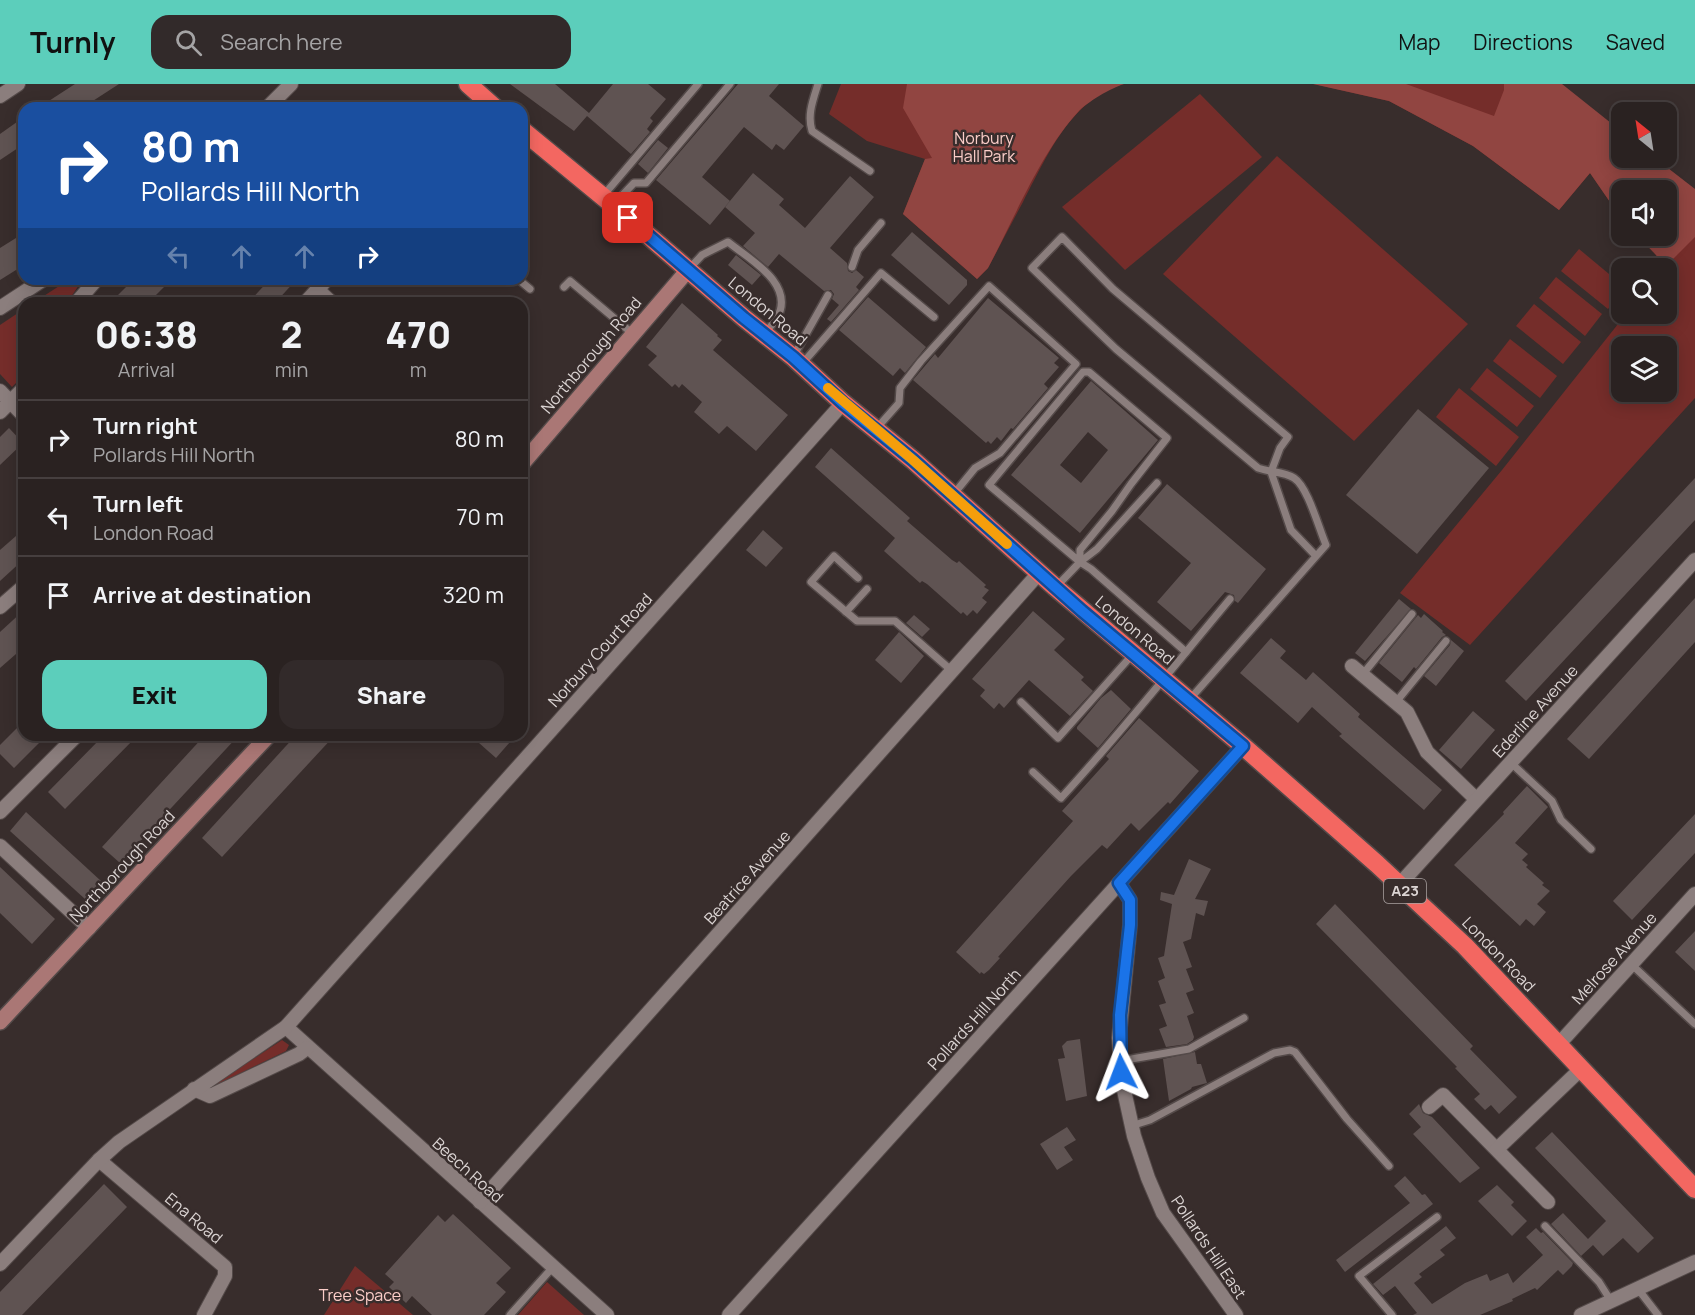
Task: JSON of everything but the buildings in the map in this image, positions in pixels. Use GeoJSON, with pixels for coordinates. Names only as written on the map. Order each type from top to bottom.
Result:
{"type":"FeatureCollection","features":[{"type":"Feature","properties":{"kind":"highway"},"geometry":{"type":"LineString","coordinates":[[468,84],[485,102]]}},
{"type":"Feature","properties":{"kind":"highway","name":"London Road"},"geometry":{"type":"LineString","coordinates":[[528,135],[797,360],[843,403],[953,495],[1055,587],[1243,746],[1399,885],[1465,946],[1695,1189]]}},
{"type":"Feature","properties":{"kind":"street"},"geometry":{"type":"LineString","coordinates":[[0,96],[18,84]]}},
{"type":"Feature","properties":{"kind":"street"},"geometry":{"type":"LineString","coordinates":[[273,102],[291,84]]}},
{"type":"Feature","properties":{"kind":"street","name":"Northborough Road"},"geometry":{"type":"LineString","coordinates":[[528,457],[688,270]]}},
{"type":"Feature","properties":{"kind":"street"},"geometry":{"type":"LineString","coordinates":[[0,308],[35,285]]}},
{"type":"Feature","properties":{"kind":"street"},"geometry":{"type":"LineString","coordinates":[[81,297],[92,285]]}},
{"type":"Feature","properties":{"kind":"street"},"geometry":{"type":"LineString","coordinates":[[310,297],[321,285]]}},
{"type":"Feature","properties":{"kind":"street"},"geometry":{"type":"LineString","coordinates":[[0,391],[5,407],[18,394]]}},
{"type":"Feature","properties":{"kind":"street","name":"Norbury Court Road"},"geometry":{"type":"LineString","coordinates":[[0,1264],[119,1142],[286,1028],[843,403]]}},
{"type":"Feature","properties":{"kind":"street","name":"Ederline Avenue"},"geometry":{"type":"LineString","coordinates":[[1399,885],[1695,560]]}},
{"type":"Feature","properties":{"kind":"street","name":"Beatrice Avenue"},"geometry":{"type":"LineString","coordinates":[[480,1202],[1039,573]]}},
{"type":"Feature","properties":{"kind":"street"},"geometry":{"type":"LineString","coordinates":[[0,607],[18,591]]}},
{"type":"Feature","properties":{"kind":"street"},"geometry":{"type":"LineString","coordinates":[[1358,670],[1412,718],[1427,752],[1476,799]]}},
{"type":"Feature","properties":{"kind":"street"},"geometry":{"type":"LineString","coordinates":[[0,812],[71,741]]}},
{"type":"Feature","properties":{"kind":"street","name":"Northborough Road"},"geometry":{"type":"LineString","coordinates":[[0,1022],[263,741]]}},
{"type":"Feature","properties":{"kind":"street","name":"Pollards Hill North"},"geometry":{"type":"LineString","coordinates":[[729,1315],[1243,746]]}},
{"type":"Feature","properties":{"kind":"street"},"geometry":{"type":"LineString","coordinates":[[0,846],[89,928]]}},
{"type":"Feature","properties":{"kind":"street","name":"Pollards Hill East"},"geometry":{"type":"LineString","coordinates":[[1119,883],[1130,900],[1120,1015],[1120,1061],[1131,1126],[1148,1178],[1163,1213],[1236,1315]]}},
{"type":"Feature","properties":{"kind":"street","name":"Melrose Avenue"},"geometry":{"type":"LineString","coordinates":[[1558,1045],[1695,894]]}},
{"type":"Feature","properties":{"kind":"street"},"geometry":{"type":"LineString","coordinates":[[194,1089],[210,1096],[308,1048],[286,1028]]}},
{"type":"Feature","properties":{"kind":"street","name":"Beech Road"},"geometry":{"type":"LineString","coordinates":[[308,1048],[607,1315]]}},
{"type":"Feature","properties":{"kind":"street"},"geometry":{"type":"LineString","coordinates":[[1497,1149],[1581,1070]]}},
{"type":"Feature","properties":{"kind":"street"},"geometry":{"type":"LineString","coordinates":[[1429,1107],[1443,1095],[1548,1202]]}},
{"type":"Feature","properties":{"kind":"street","name":"Ena Road"},"geometry":{"type":"LineString","coordinates":[[99,1160],[225,1267],[225,1276],[204,1315]]}},
{"type":"Feature","properties":{"kind":"street"},"geometry":{"type":"LineString","coordinates":[[1581,1315],[1695,1262]]}},
{"type":"Feature","properties":{"kind":"lane"},"geometry":{"type":"LineString","coordinates":[[608,200],[698,84]]}},
{"type":"Feature","properties":{"kind":"lane"},"geometry":{"type":"LineString","coordinates":[[608,200],[634,183],[646,183],[730,84]]}},
{"type":"Feature","properties":{"kind":"lane"},"geometry":{"type":"LineString","coordinates":[[818,84],[810,111],[809,122],[812,131],[870,171]]}},
{"type":"Feature","properties":{"kind":"lane"},"geometry":{"type":"LineString","coordinates":[[852,267],[858,250],[881,223]]}},
{"type":"Feature","properties":{"kind":"lane"},"geometry":{"type":"LineString","coordinates":[[1189,701],[1326,545],[1302,486],[1292,476],[1271,472],[1258,468],[1116,349],[1032,268],[1062,237],[1113,289],[1288,436],[1280,447],[1271,472],[1291,530],[1316,556]]}},
{"type":"Feature","properties":{"kind":"lane"},"geometry":{"type":"LineString","coordinates":[[688,270],[702,255],[728,242],[774,279],[781,300],[777,318],[764,334]]}},
{"type":"Feature","properties":{"kind":"lane"},"geometry":{"type":"LineString","coordinates":[[797,360],[880,273],[934,317]]}},
{"type":"Feature","properties":{"kind":"lane"},"geometry":{"type":"LineString","coordinates":[[564,288],[570,281],[633,334]]}},
{"type":"Feature","properties":{"kind":"lane"},"geometry":{"type":"LineString","coordinates":[[525,285],[530,289]]}},
{"type":"Feature","properties":{"kind":"lane"},"geometry":{"type":"LineString","coordinates":[[876,429],[899,403],[900,388],[914,370],[989,286],[1076,364],[1000,453],[975,468],[953,495]]}},
{"type":"Feature","properties":{"kind":"lane"},"geometry":{"type":"LineString","coordinates":[[797,360],[828,295]]}},
{"type":"Feature","properties":{"kind":"lane"},"geometry":{"type":"LineString","coordinates":[[1080,562],[1080,550],[1167,438],[1089,372],[1083,372],[989,485],[1080,562],[1091,569],[1186,652]]}},
{"type":"Feature","properties":{"kind":"lane"},"geometry":{"type":"LineString","coordinates":[[1055,587],[1097,549],[1157,483]]}},
{"type":"Feature","properties":{"kind":"lane"},"geometry":{"type":"LineString","coordinates":[[858,578],[834,556],[811,582],[857,621],[896,621],[952,671]]}},
{"type":"Feature","properties":{"kind":"lane"},"geometry":{"type":"LineString","coordinates":[[846,612],[867,589]]}},
{"type":"Feature","properties":{"kind":"lane"},"geometry":{"type":"LineString","coordinates":[[1033,772],[1061,798],[1138,711],[1230,599]]}},
{"type":"Feature","properties":{"kind":"lane"},"geometry":{"type":"LineString","coordinates":[[1358,670],[1413,614]]}},
{"type":"Feature","properties":{"kind":"lane"},"geometry":{"type":"LineString","coordinates":[[1396,702],[1446,641]]}},
{"type":"Feature","properties":{"kind":"lane"},"geometry":{"type":"LineString","coordinates":[[1021,702],[1058,738],[1133,654]]}},
{"type":"Feature","properties":{"kind":"lane"},"geometry":{"type":"LineString","coordinates":[[1510,762],[1552,801],[1561,820],[1591,849]]}},
{"type":"Feature","properties":{"kind":"lane"},"geometry":{"type":"LineString","coordinates":[[1631,964],[1695,1024]]}},
{"type":"Feature","properties":{"kind":"lane"},"geometry":{"type":"LineString","coordinates":[[1120,1061],[1189,1049],[1244,1018]]}},
{"type":"Feature","properties":{"kind":"lane"},"geometry":{"type":"LineString","coordinates":[[1131,1126],[1150,1120],[1274,1053],[1290,1050],[1295,1052],[1347,1119],[1389,1166]]}},
{"type":"Feature","properties":{"kind":"lane"},"geometry":{"type":"LineString","coordinates":[[1392,1315],[1359,1276],[1437,1217]]}},
{"type":"Feature","properties":{"kind":"lane"},"geometry":{"type":"LineString","coordinates":[[1545,1226],[1599,1282],[1611,1301]]}},
{"type":"Feature","properties":{"kind":"lane"},"geometry":{"type":"LineString","coordinates":[[510,1315],[553,1267]]}},
{"type":"Feature","properties":{"kind":"lane"},"geometry":{"type":"LineString","coordinates":[[1638,1288],[1658,1315]]}},
{"type":"Feature","properties":{"kind":"green space","name":"Norbury Hall Park"},"geometry":{"type":"Polygon","coordinates":[[[841,84],[1124,84],[1105,91],[1089,102],[1062,132],[988,268],[977,279],[903,214],[925,159],[867,141],[829,114],[841,84]]]}},
{"type":"Feature","properties":{"kind":"green space","name":"Norbury Hall Park"},"geometry":{"type":"Polygon","coordinates":[[[907,84],[1124,84],[1087,104],[1065,128],[1040,166],[988,268],[977,279],[903,214],[925,159],[932,158],[903,108],[907,84]]]}},
{"type":"Feature","properties":{"kind":"green space"},"geometry":{"type":"Polygon","coordinates":[[[1313,84],[1406,84],[1494,116],[1504,84],[1562,84],[1611,123],[1611,168],[1668,168],[1695,189],[1695,237],[1674,258],[1658,258],[1647,246],[1677,246],[1677,180],[1611,180],[1611,203],[1590,173],[1559,210],[1473,146],[1389,101],[1313,84]]]}},
{"type":"Feature","properties":{"kind":"green space"},"geometry":{"type":"Polygon","coordinates":[[[1314,84],[1561,84],[1611,145],[1611,168],[1646,168],[1674,180],[1611,180],[1611,203],[1590,173],[1559,210],[1473,146],[1389,101],[1314,84]]]}},
{"type":"Feature","properties":{"kind":"green space"},"geometry":{"type":"Polygon","coordinates":[[[1200,94],[1262,157],[1125,270],[1062,207],[1200,94]]]}},
{"type":"Feature","properties":{"kind":"green space"},"geometry":{"type":"Polygon","coordinates":[[[1277,156],[1468,324],[1354,441],[1163,274],[1277,156]]]}},
{"type":"Feature","properties":{"kind":"green space"},"geometry":{"type":"Polygon","coordinates":[[[1677,181],[1695,189],[1695,398],[1470,645],[1400,593],[1618,324],[1677,324],[1677,258],[1658,258],[1647,246],[1677,246],[1677,181]]]}},
{"type":"Feature","properties":{"kind":"green space"},"geometry":{"type":"Polygon","coordinates":[[[1579,249],[1611,276],[1611,305],[1608,309],[1561,271],[1579,249]]]}},
{"type":"Feature","properties":{"kind":"green space"},"geometry":{"type":"Polygon","coordinates":[[[1556,277],[1602,314],[1585,336],[1539,298],[1556,277]]]}},
{"type":"Feature","properties":{"kind":"green space"},"geometry":{"type":"Polygon","coordinates":[[[61,285],[79,285],[71,297],[42,297],[61,285]]]}},
{"type":"Feature","properties":{"kind":"green space"},"geometry":{"type":"Polygon","coordinates":[[[1534,304],[1581,342],[1563,364],[1516,326],[1534,304]]]}},
{"type":"Feature","properties":{"kind":"green space"},"geometry":{"type":"Polygon","coordinates":[[[18,313],[18,381],[12,387],[0,374],[0,325],[18,313]]]}},
{"type":"Feature","properties":{"kind":"green space"},"geometry":{"type":"Polygon","coordinates":[[[1510,339],[1557,376],[1540,398],[1493,361],[1510,339]]]}},
{"type":"Feature","properties":{"kind":"green space"},"geometry":{"type":"Polygon","coordinates":[[[1487,368],[1534,406],[1517,427],[1470,389],[1487,368]]]}},
{"type":"Feature","properties":{"kind":"green space"},"geometry":{"type":"Polygon","coordinates":[[[1459,388],[1519,437],[1496,466],[1436,417],[1459,388]]]}},
{"type":"Feature","properties":{"kind":"green space"},"geometry":{"type":"Polygon","coordinates":[[[282,1040],[289,1045],[286,1051],[215,1084],[282,1040]]]}},
{"type":"Feature","properties":{"kind":"green space","name":"Tree Space"},"geometry":{"type":"Polygon","coordinates":[[[355,1266],[413,1315],[324,1315],[355,1266]]]}},
{"type":"Feature","properties":{"kind":"green space"},"geometry":{"type":"Polygon","coordinates":[[[547,1282],[584,1315],[518,1315],[547,1282]]]}},
{"type":"Feature","properties":{"kind":"slow traffic"},"geometry":{"type":"LineString","coordinates":[[828,388],[1007,544]]}},
{"type":"Feature","properties":{"kind":"route"},"geometry":{"type":"LineString","coordinates":[[628,218],[793,357],[843,403],[913,460],[1082,611],[1243,746],[1119,883],[1130,900],[1128,949],[1120,1015],[1121,1072]]}}]}
